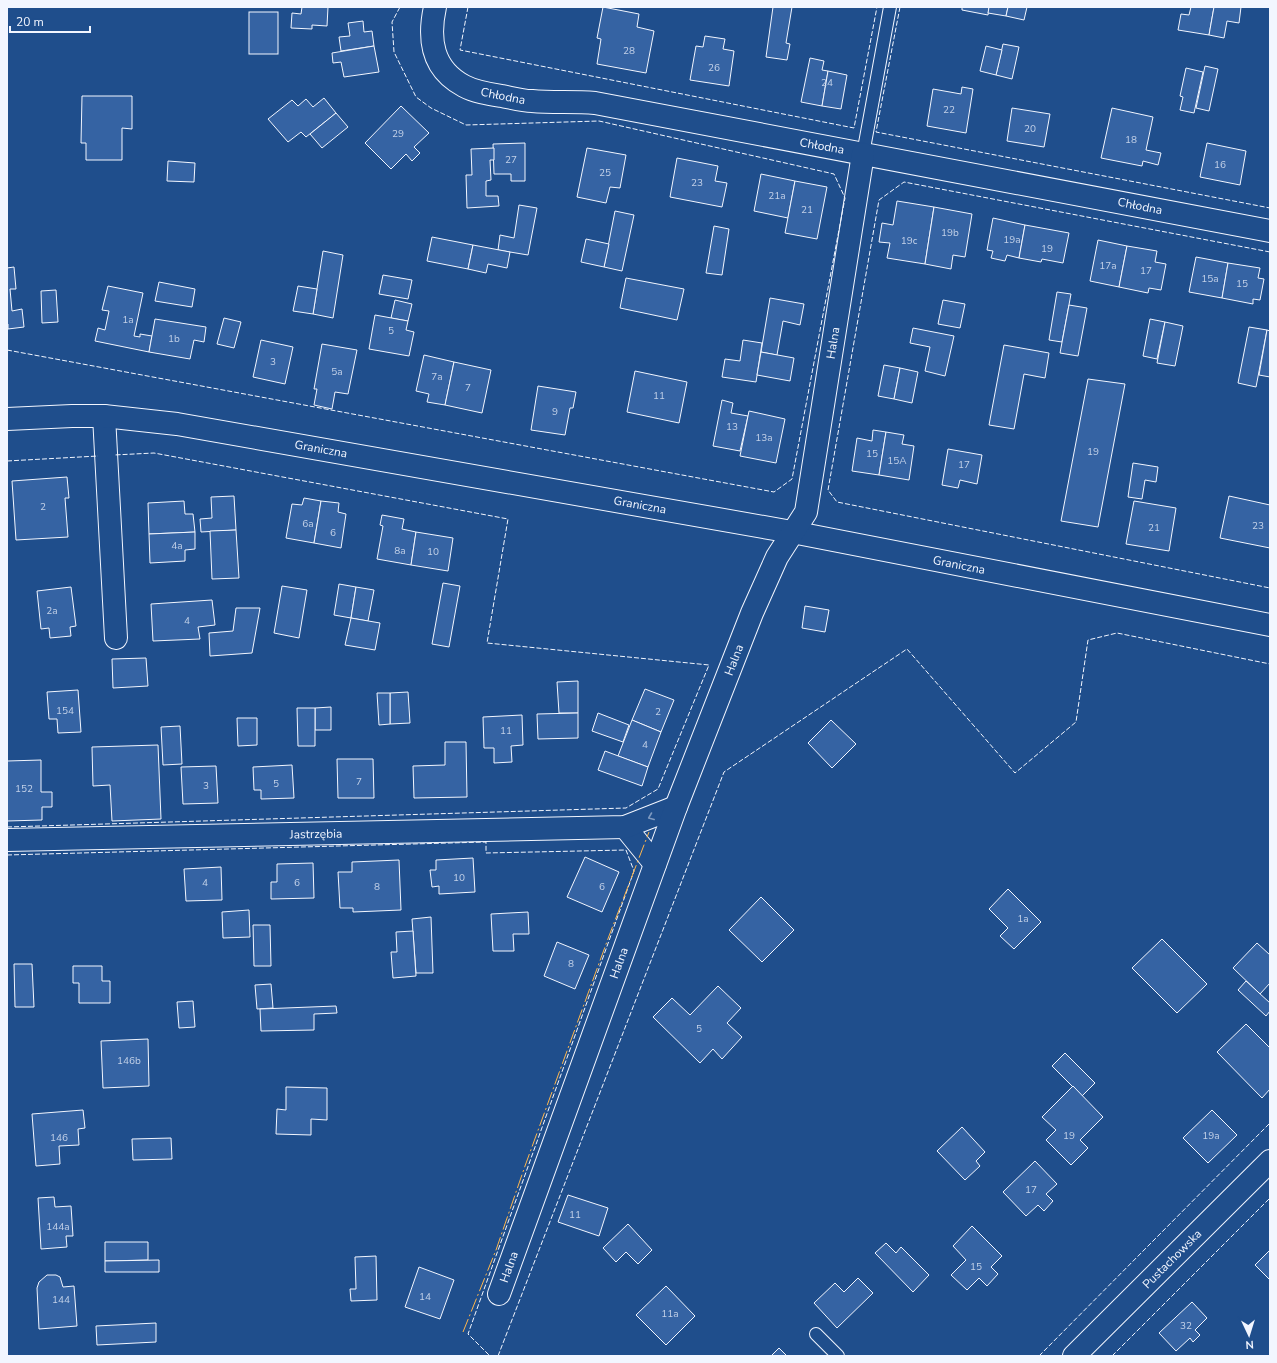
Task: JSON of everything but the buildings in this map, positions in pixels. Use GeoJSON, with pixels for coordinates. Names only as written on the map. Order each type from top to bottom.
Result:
{"type":"FeatureCollection","features":[{"type":"Feature","properties":{"kind":"street","name":"Chłodna"},"geometry":{"type":"LineString","coordinates":[[435,7],[432,26],[432,44],[437,59],[452,78],[464,86],[480,92],[530,101],[576,101],[595,103],[1270,231]]}},
{"type":"Feature","properties":{"kind":"street","name":"Halna"},"geometry":{"type":"LineString","coordinates":[[499,1294],[676,806],[752,613],[777,557],[806,512],[863,154]]}},
{"type":"Feature","properties":{"kind":"street","name":"Graniczna"},"geometry":{"type":"LineString","coordinates":[[7,419],[104,416],[177,424],[792,532],[1270,625]]}},
{"type":"Feature","properties":{"kind":"street"},"geometry":{"type":"LineString","coordinates":[[104,416],[116,638]]}},
{"type":"Feature","properties":{"kind":"street","name":"Jastrzębia"},"geometry":{"type":"LineString","coordinates":[[7,840],[625,827],[676,806]]}},
{"type":"Feature","properties":{"kind":"street"},"geometry":{"type":"LineString","coordinates":[[625,827],[655,864]]}},
{"type":"Feature","properties":{"kind":"street","name":"Pustachowska"},"geometry":{"type":"LineString","coordinates":[[1074,1356],[1270,1161]]}},
{"type":"Feature","properties":{"kind":"lane","name":"Halna"},"geometry":{"type":"LineString","coordinates":[[863,154],[890,7]]}},
{"type":"Feature","properties":{"kind":"lane"},"geometry":{"type":"LineString","coordinates":[[816,1334],[838,1356]]}},
{"type":"Feature","properties":{"kind":"fence"},"geometry":{"type":"LineString","coordinates":[[7,350],[774,492],[792,479],[845,198],[834,174],[599,121],[466,125],[431,108],[416,97],[394,52],[392,22],[400,7]]}},
{"type":"Feature","properties":{"kind":"fence"},"geometry":{"type":"LineString","coordinates":[[468,7],[460,50],[854,128],[877,7]]}},
{"type":"Feature","properties":{"kind":"fence"},"geometry":{"type":"LineString","coordinates":[[900,7],[876,132],[1270,208]]}},
{"type":"Feature","properties":{"kind":"fence"},"geometry":{"type":"LineString","coordinates":[[1270,252],[904,182],[879,200],[828,490],[837,502],[1270,588]]}},
{"type":"Feature","properties":{"kind":"fence"},"geometry":{"type":"LineString","coordinates":[[7,827],[626,808],[658,789],[709,665],[487,643],[508,519],[154,453],[114,455]]}},
{"type":"Feature","properties":{"kind":"fence"},"geometry":{"type":"LineString","coordinates":[[7,461],[98,456]]}},
{"type":"Feature","properties":{"kind":"fence"},"geometry":{"type":"LineString","coordinates":[[498,1356],[724,772],[907,649],[1015,773],[1076,722],[1088,640],[1117,633],[1270,664]]}},
{"type":"Feature","properties":{"kind":"fence"},"geometry":{"type":"LineString","coordinates":[[7,855],[486,842],[486,853],[626,850],[634,871],[468,1334],[490,1356]]}},
{"type":"Feature","properties":{"kind":"fence"},"geometry":{"type":"LineString","coordinates":[[1039,1356],[1270,1123]]}},
{"type":"Feature","properties":{"kind":"fence"},"geometry":{"type":"LineString","coordinates":[[1112,1356],[1270,1198]]}},
{"type":"Feature","properties":{"kind":"power"},"geometry":{"type":"LineString","coordinates":[[463,1332],[496,1250],[609,936],[649,832]]}}]}
